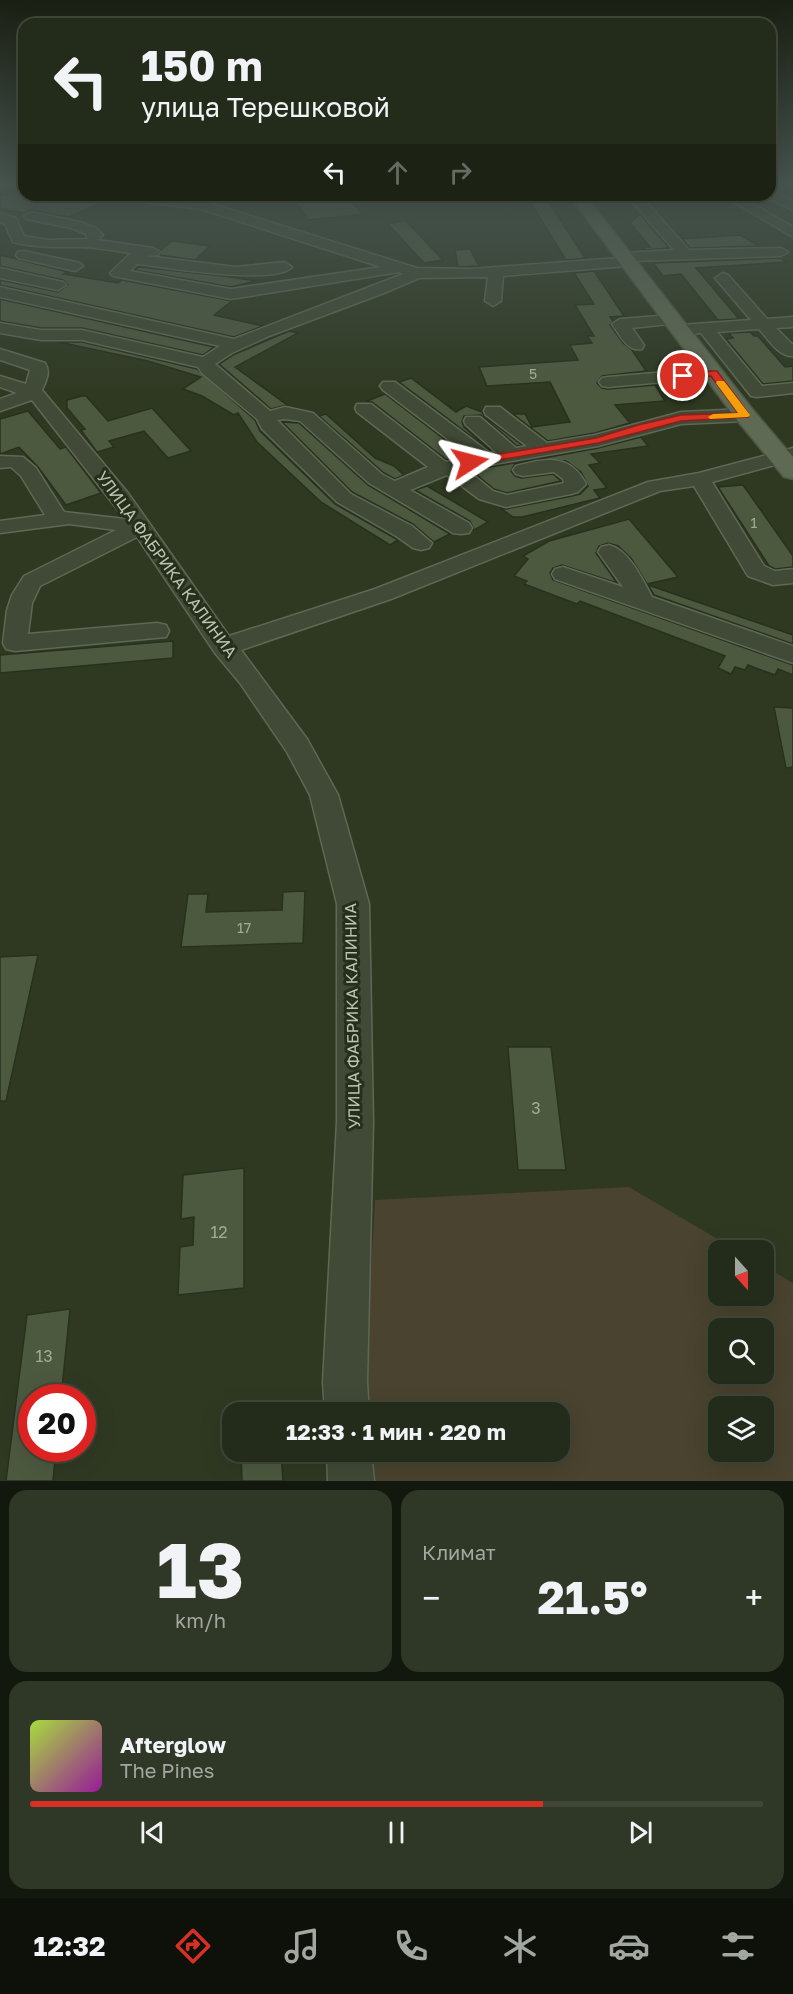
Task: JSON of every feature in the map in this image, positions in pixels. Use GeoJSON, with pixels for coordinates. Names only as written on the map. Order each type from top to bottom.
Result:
{"type":"FeatureCollection","features":[{"type":"Feature","properties":{"kind":"main road"},"geometry":{"type":"LineString","coordinates":[[623,254],[745,415],[789,461]]}},
{"type":"Feature","properties":{"kind":"street"},"geometry":{"type":"LineString","coordinates":[[18,254],[75,266]]}},
{"type":"Feature","properties":{"kind":"street"},"geometry":{"type":"LineString","coordinates":[[135,254],[236,272],[297,266]]}},
{"type":"Feature","properties":{"kind":"street"},"geometry":{"type":"LineString","coordinates":[[357,254],[409,270],[443,275],[684,254]]}},
{"type":"Feature","properties":{"kind":"street"},"geometry":{"type":"LineString","coordinates":[[203,259],[139,255],[118,273],[231,294],[409,270]]}},
{"type":"Feature","properties":{"kind":"street"},"geometry":{"type":"LineString","coordinates":[[330,261],[363,256]]}},
{"type":"Feature","properties":{"kind":"street"},"geometry":{"type":"LineString","coordinates":[[0,328],[40,335],[82,335],[206,363],[236,344],[259,334],[392,285],[409,270]]}},
{"type":"Feature","properties":{"kind":"street"},"geometry":{"type":"LineString","coordinates":[[493,301],[496,272]]}},
{"type":"Feature","properties":{"kind":"street"},"geometry":{"type":"LineString","coordinates":[[0,273],[58,285]]}},
{"type":"Feature","properties":{"kind":"street"},"geometry":{"type":"LineString","coordinates":[[723,278],[790,352],[793,351]]}},
{"type":"Feature","properties":{"kind":"street"},"geometry":{"type":"LineString","coordinates":[[0,292],[236,344]]}},
{"type":"Feature","properties":{"kind":"street"},"geometry":{"type":"LineString","coordinates":[[73,296],[259,334]]}},
{"type":"Feature","properties":{"kind":"street"},"geometry":{"type":"LineString","coordinates":[[11,313],[52,321],[56,326],[55,334]]}},
{"type":"Feature","properties":{"kind":"street"},"geometry":{"type":"LineString","coordinates":[[636,345],[620,324],[676,325],[706,329],[793,321]]}},
{"type":"Feature","properties":{"kind":"street"},"geometry":{"type":"LineString","coordinates":[[706,329],[757,392]]}},
{"type":"Feature","properties":{"kind":"street"},"geometry":{"type":"LineString","coordinates":[[0,354],[39,367],[39,377],[33,392],[0,405]]}},
{"type":"Feature","properties":{"kind":"street"},"geometry":{"type":"LineString","coordinates":[[206,363],[208,369],[266,417],[269,425],[344,498],[421,543]]}},
{"type":"Feature","properties":{"kind":"street"},"geometry":{"type":"LineString","coordinates":[[608,382],[713,373]]}},
{"type":"Feature","properties":{"kind":"street"},"geometry":{"type":"LineString","coordinates":[[0,381],[33,392]]}},
{"type":"Feature","properties":{"kind":"street"},"geometry":{"type":"LineString","coordinates":[[389,386],[486,459]]}},
{"type":"Feature","properties":{"kind":"street"},"geometry":{"type":"LineString","coordinates":[[729,393],[793,388]]}},
{"type":"Feature","properties":{"kind":"street","name":"УЛИЦА ФАБРИКА КАЛИНИА"},"geometry":{"type":"LineString","coordinates":[[33,392],[58,419],[121,497],[140,527],[197,604],[224,647],[249,677],[297,746],[324,795],[353,904],[355,1122],[345,1382],[346,1402]]}},
{"type":"Feature","properties":{"kind":"street"},"geometry":{"type":"LineString","coordinates":[[364,408],[467,480]]}},
{"type":"Feature","properties":{"kind":"street"},"geometry":{"type":"LineString","coordinates":[[493,411],[543,443]]}},
{"type":"Feature","properties":{"kind":"street"},"geometry":{"type":"LineString","coordinates":[[266,417],[285,413],[306,417],[376,479],[461,528]]}},
{"type":"Feature","properties":{"kind":"street"},"geometry":{"type":"LineString","coordinates":[[394,489],[447,468],[512,455],[543,443],[598,440],[681,418],[745,415]]}},
{"type":"Feature","properties":{"kind":"street"},"geometry":{"type":"LineString","coordinates":[[473,421],[512,455]]}},
{"type":"Feature","properties":{"kind":"street"},"geometry":{"type":"LineString","coordinates":[[0,462],[16,460],[29,472],[58,519]]}},
{"type":"Feature","properties":{"kind":"street"},"geometry":{"type":"LineString","coordinates":[[224,647],[384,594],[655,486],[789,461]]}},
{"type":"Feature","properties":{"kind":"street"},"geometry":{"type":"LineString","coordinates":[[700,479],[756,571],[773,578],[793,576]]}},
{"type":"Feature","properties":{"kind":"street"},"geometry":{"type":"LineString","coordinates":[[0,527],[58,519],[102,521],[140,527]]}},
{"type":"Feature","properties":{"kind":"street"},"geometry":{"type":"LineString","coordinates":[[0,605],[18,587],[140,527]]}},
{"type":"Feature","properties":{"kind":"street"},"geometry":{"type":"LineString","coordinates":[[609,552],[630,578],[643,602]]}},
{"type":"Feature","properties":{"kind":"street"},"geometry":{"type":"LineString","coordinates":[[563,574],[793,655]]}},
{"type":"Feature","properties":{"kind":"street"},"geometry":{"type":"LineString","coordinates":[[18,587],[15,643],[157,631]]}},
{"type":"Feature","properties":{"kind":"street"},"geometry":{"type":"LineString","coordinates":[[350,1462],[351,1481]]}},
{"type":"Feature","properties":{"kind":"shaded area"},"geometry":{"type":"Polygon","coordinates":[[[629,1187],[719,1240],[708,1240],[708,1306],[774,1306],[774,1272],[793,1283],[793,1481],[365,1481],[364,1462],[570,1462],[570,1402],[364,1402],[375,1200],[629,1187]]]}},
{"type":"Feature","properties":{"kind":"building"},"geometry":{"type":"Polygon","coordinates":[[[160,254],[201,254],[195,260],[160,254]]]}},
{"type":"Feature","properties":{"kind":"building"},"geometry":{"type":"Polygon","coordinates":[[[416,254],[437,254],[443,260],[424,263],[416,254]]]}},
{"type":"Feature","properties":{"kind":"building"},"geometry":{"type":"Polygon","coordinates":[[[456,254],[473,254],[479,266],[458,267],[456,254]]]}},
{"type":"Feature","properties":{"kind":"building"},"geometry":{"type":"Polygon","coordinates":[[[562,254],[582,254],[585,258],[566,260],[562,254]]]}},
{"type":"Feature","properties":{"kind":"building"},"geometry":{"type":"Polygon","coordinates":[[[0,255],[68,272],[63,274],[118,283],[122,280],[232,301],[214,315],[263,326],[234,337],[0,285],[0,280],[58,292],[68,285],[63,280],[0,266],[0,255]]]}},
{"type":"Feature","properties":{"kind":"building"},"geometry":{"type":"Polygon","coordinates":[[[780,258],[786,262],[696,268],[739,319],[718,320],[681,274],[663,276],[653,263],[780,258]]]}},
{"type":"Feature","properties":{"kind":"building"},"geometry":{"type":"Polygon","coordinates":[[[139,267],[256,281],[231,287],[135,270],[139,267]]]}},
{"type":"Feature","properties":{"kind":"building"},"geometry":{"type":"Polygon","coordinates":[[[594,271],[624,316],[610,317],[613,321],[610,325],[623,343],[632,350],[646,371],[602,376],[597,383],[602,388],[608,389],[655,385],[665,401],[615,405],[630,423],[595,433],[548,441],[513,414],[525,414],[532,427],[570,422],[550,382],[487,386],[479,367],[578,360],[570,345],[592,343],[587,336],[594,336],[575,305],[594,304],[574,273],[594,271]]]}},
{"type":"Feature","properties":{"kind":"building"},"geometry":{"type":"Polygon","coordinates":[[[0,299],[214,347],[203,355],[82,328],[41,328],[0,321],[0,299]]]}},
{"type":"Feature","properties":{"kind":"building"},"geometry":{"type":"Polygon","coordinates":[[[289,331],[298,333],[235,367],[287,405],[271,409],[219,364],[233,355],[289,331]]]}},
{"type":"Feature","properties":{"kind":"building"},"geometry":{"type":"Polygon","coordinates":[[[750,332],[758,336],[785,367],[793,366],[793,381],[763,384],[726,339],[733,338],[729,333],[750,332]]]}},
{"type":"Feature","properties":{"kind":"building"},"geometry":{"type":"Polygon","coordinates":[[[59,342],[82,342],[197,369],[255,420],[260,431],[335,504],[398,540],[390,545],[321,502],[257,442],[238,413],[234,415],[202,396],[183,389],[201,377],[148,361],[59,342]]]}},
{"type":"Feature","properties":{"kind":"building"},"geometry":{"type":"Polygon","coordinates":[[[411,378],[456,412],[466,406],[482,412],[485,417],[522,445],[517,446],[481,415],[464,416],[462,422],[464,427],[491,451],[399,382],[411,378]]]}},
{"type":"Feature","properties":{"kind":"building"},"geometry":{"type":"Polygon","coordinates":[[[385,394],[465,455],[447,460],[372,402],[367,401],[385,394]]]}},
{"type":"Feature","properties":{"kind":"building"},"geometry":{"type":"Polygon","coordinates":[[[86,396],[108,421],[152,408],[191,451],[168,458],[144,431],[109,441],[114,447],[97,452],[81,430],[85,429],[67,408],[67,400],[86,396]]]}},
{"type":"Feature","properties":{"kind":"building"},"geometry":{"type":"Polygon","coordinates":[[[28,411],[60,449],[66,447],[101,493],[66,505],[38,467],[19,447],[0,454],[0,419],[28,411]]]}},
{"type":"Feature","properties":{"kind":"building"},"geometry":{"type":"Polygon","coordinates":[[[326,414],[375,458],[394,466],[404,475],[395,479],[384,473],[319,416],[326,414]]]}},
{"type":"Feature","properties":{"kind":"building"},"geometry":{"type":"Polygon","coordinates":[[[282,422],[299,423],[368,485],[450,534],[434,542],[413,524],[352,492],[282,422]]]}},
{"type":"Feature","properties":{"kind":"building"},"geometry":{"type":"Polygon","coordinates":[[[641,437],[648,446],[591,454],[600,463],[589,465],[607,488],[594,490],[600,498],[522,517],[513,517],[500,508],[506,509],[580,494],[588,486],[581,472],[566,461],[539,459],[641,437]]]}},
{"type":"Feature","properties":{"kind":"building"},"geometry":{"type":"Polygon","coordinates":[[[533,460],[515,464],[511,471],[515,476],[522,478],[553,474],[561,481],[507,493],[494,489],[471,470],[533,460]]]}},
{"type":"Feature","properties":{"kind":"building"},"geometry":{"type":"Polygon","coordinates":[[[743,485],[793,556],[793,567],[775,569],[769,566],[718,487],[743,485]]]}},
{"type":"Feature","properties":{"kind":"building"},"geometry":{"type":"Polygon","coordinates":[[[427,486],[488,522],[474,530],[470,521],[415,490],[427,486]]]}},
{"type":"Feature","properties":{"kind":"building"},"geometry":{"type":"Polygon","coordinates":[[[629,519],[678,577],[647,584],[631,558],[618,546],[608,543],[599,546],[596,553],[617,583],[562,565],[553,568],[550,573],[553,580],[793,665],[793,675],[778,669],[775,675],[748,665],[745,670],[735,667],[731,674],[718,668],[725,656],[580,601],[577,604],[524,584],[527,581],[514,576],[528,559],[523,556],[549,541],[629,519]]]}},
{"type":"Feature","properties":{"kind":"building"},"geometry":{"type":"Polygon","coordinates":[[[648,585],[793,635],[793,644],[654,595],[648,585]]]}},
{"type":"Feature","properties":{"kind":"building"},"geometry":{"type":"Polygon","coordinates":[[[173,641],[173,658],[0,673],[0,655],[173,641]]]}},
{"type":"Feature","properties":{"kind":"building"},"geometry":{"type":"Polygon","coordinates":[[[774,707],[793,708],[793,767],[786,768],[774,707]]]}},
{"type":"Feature","properties":{"kind":"building"},"geometry":{"type":"Polygon","coordinates":[[[305,891],[303,943],[181,947],[188,894],[208,894],[206,912],[282,910],[283,892],[305,891]]]}},
{"type":"Feature","properties":{"kind":"building"},"geometry":{"type":"Polygon","coordinates":[[[38,955],[6,1101],[0,1101],[0,957],[38,955]]]}},
{"type":"Feature","properties":{"kind":"building"},"geometry":{"type":"Polygon","coordinates":[[[508,1047],[551,1047],[566,1170],[518,1170],[508,1047]]]}},
{"type":"Feature","properties":{"kind":"building"},"geometry":{"type":"Polygon","coordinates":[[[244,1168],[244,1288],[178,1295],[180,1247],[193,1245],[194,1217],[181,1219],[183,1175],[244,1168]]]}},
{"type":"Feature","properties":{"kind":"building"},"geometry":{"type":"Polygon","coordinates":[[[70,1309],[62,1384],[18,1384],[27,1315],[70,1309]]]}},
{"type":"Feature","properties":{"kind":"building"},"geometry":{"type":"Polygon","coordinates":[[[18,1386],[18,1462],[55,1462],[53,1481],[6,1481],[18,1386]]]}},
{"type":"Feature","properties":{"kind":"building"},"geometry":{"type":"Polygon","coordinates":[[[241,1462],[282,1462],[283,1481],[242,1481],[241,1462]]]}},
{"type":"Feature","properties":{"kind":"slow traffic"},"geometry":{"type":"LineString","coordinates":[[713,417],[745,415],[720,383]]}},
{"type":"Feature","properties":{"kind":"route"},"geometry":{"type":"LineString","coordinates":[[470,462],[598,440],[681,418],[745,415],[713,373],[683,376]]}}]}
